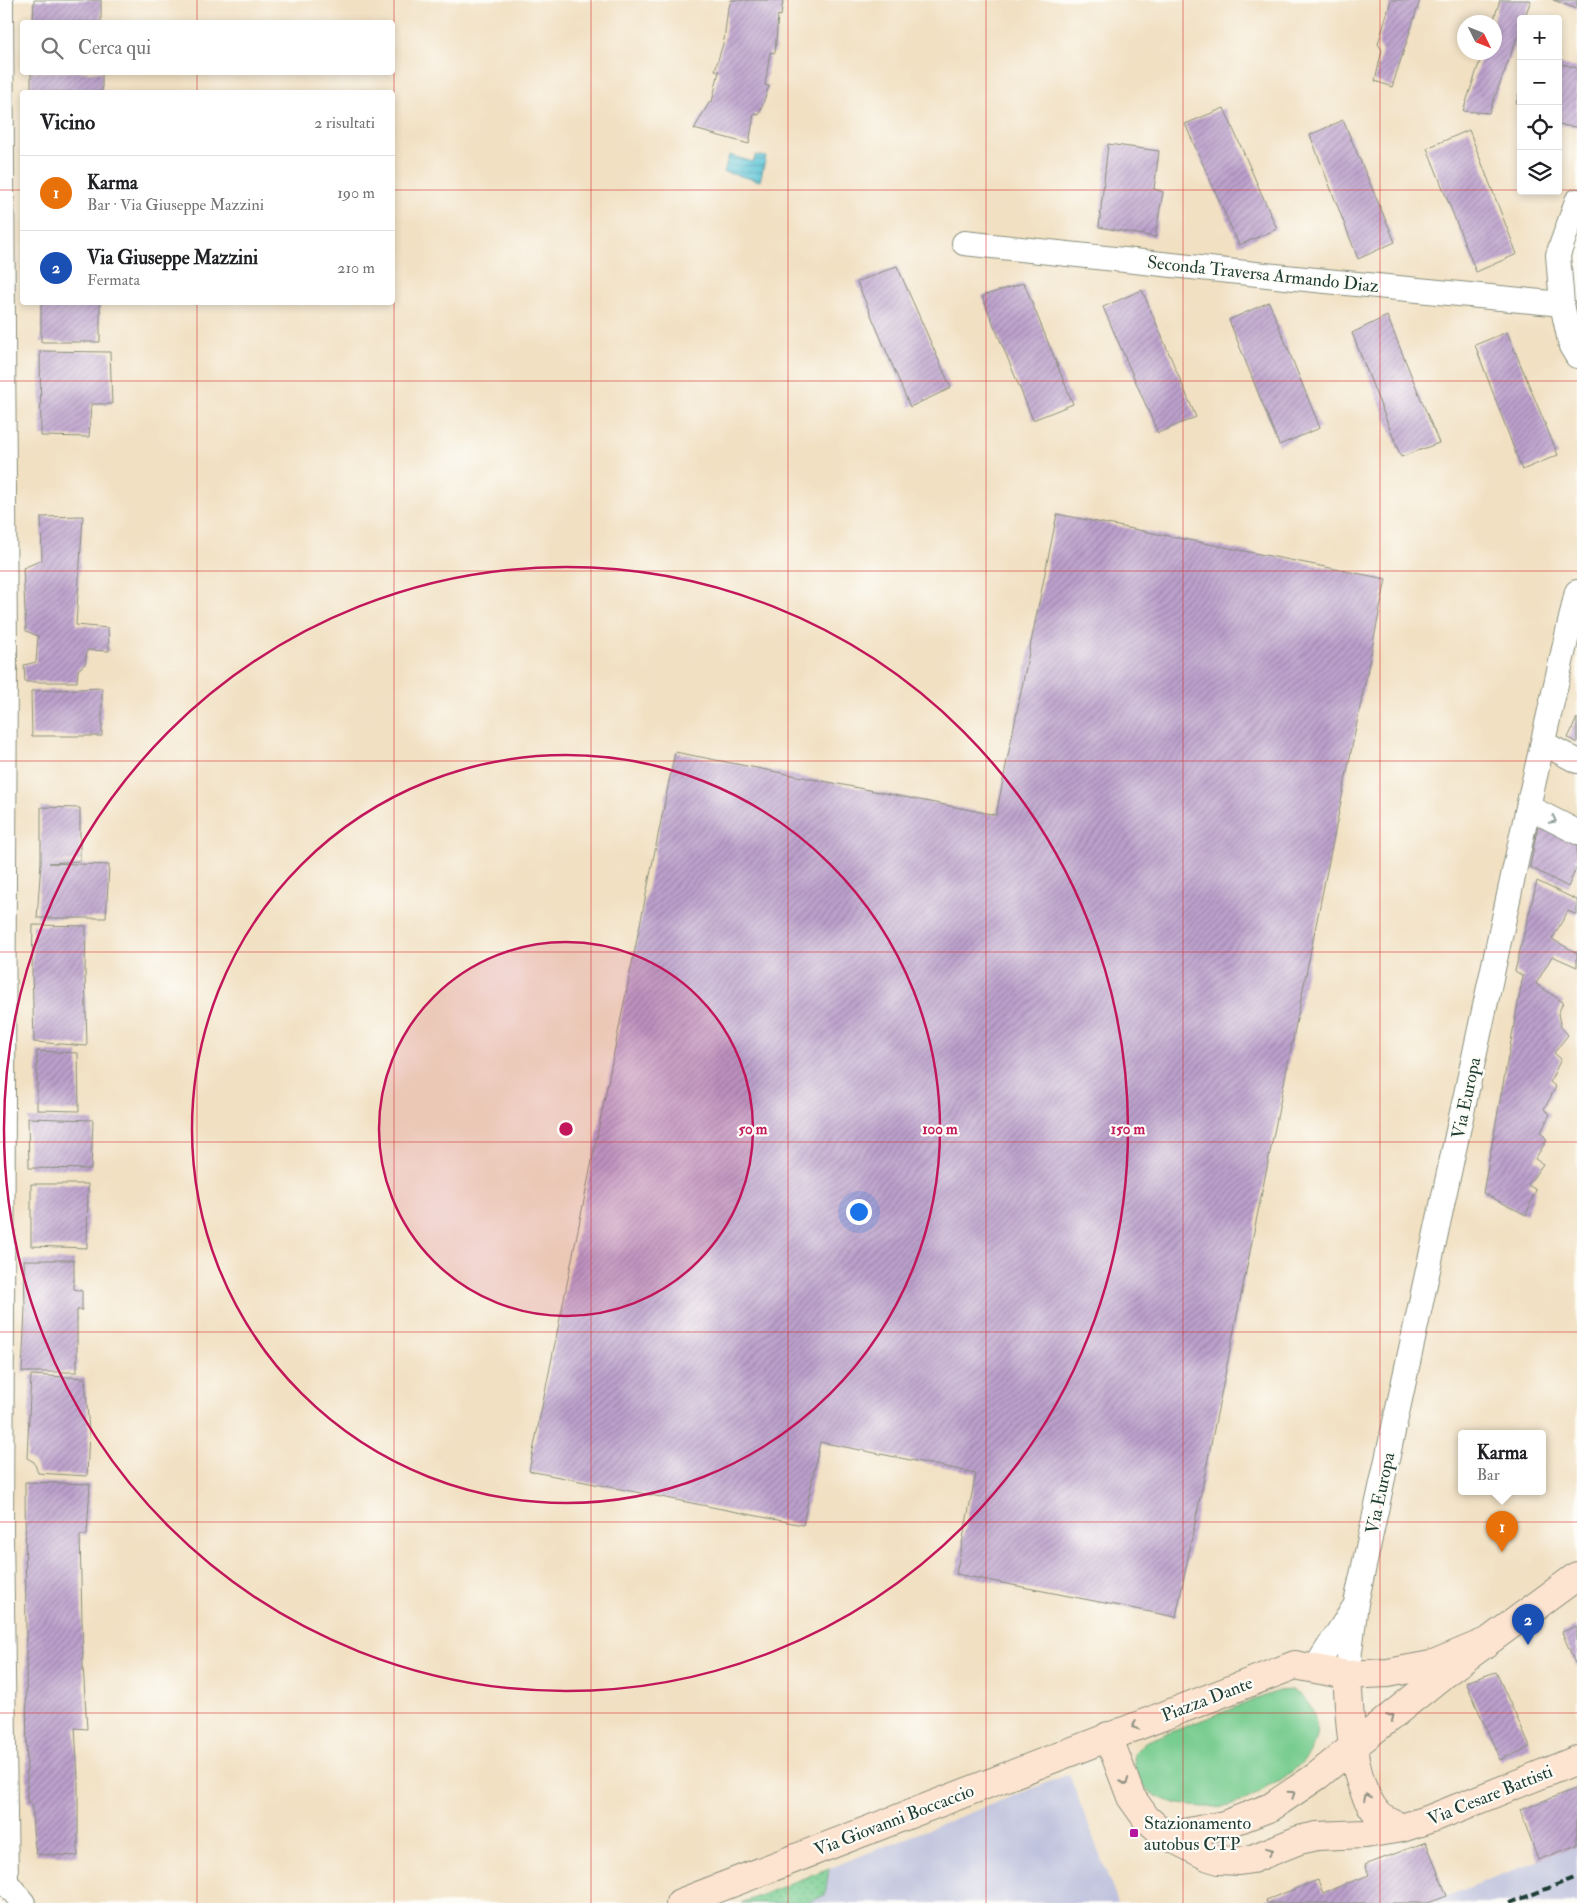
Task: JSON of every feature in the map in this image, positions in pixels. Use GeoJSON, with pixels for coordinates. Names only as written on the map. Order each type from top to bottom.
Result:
{"type":"FeatureCollection","features":[{"type":"Feature","properties":{"kind":"street"},"geometry":{"type":"LineString","coordinates":[[1,0],[5,645],[2,972],[1,1533],[6,1882],[23,1903]]}},
{"type":"Feature","properties":{"kind":"street"},"geometry":{"type":"LineString","coordinates":[[1576,205],[1558,255],[1562,304],[1571,346],[1577,356]]}},
{"type":"Feature","properties":{"kind":"street","name":"Seconda Traversa Armando Diaz"},"geometry":{"type":"LineString","coordinates":[[964,243],[1562,304]]}},
{"type":"Feature","properties":{"kind":"street","name":"Via Europa"},"geometry":{"type":"LineString","coordinates":[[1347,1675],[1356,1603],[1528,807],[1577,592]]}},
{"type":"Feature","properties":{"kind":"street"},"geometry":{"type":"LineString","coordinates":[[1543,743],[1577,761]]}},
{"type":"Feature","properties":{"kind":"street"},"geometry":{"type":"LineString","coordinates":[[1528,807],[1577,832]]}},
{"type":"Feature","properties":{"kind":"street"},"geometry":{"type":"LineString","coordinates":[[1164,1834],[1179,1834],[1224,1825],[1271,1807],[1354,1748],[1441,1676],[1577,1576]]}},
{"type":"Feature","properties":{"kind":"street","name":"Via Europa"},"geometry":{"type":"LineString","coordinates":[[1315,1668],[1356,1603]]}},
{"type":"Feature","properties":{"kind":"street","name":"Piazza Dante"},"geometry":{"type":"LineString","coordinates":[[1108,1736],[1295,1665],[1347,1675],[1388,1673],[1431,1665],[1486,1642]]}},
{"type":"Feature","properties":{"kind":"street"},"geometry":{"type":"LineString","coordinates":[[1347,1675],[1354,1748],[1361,1783],[1372,1807],[1381,1816],[1402,1828]]}},
{"type":"Feature","properties":{"kind":"street"},"geometry":{"type":"LineString","coordinates":[[1108,1736],[1131,1797],[1146,1818],[1164,1834],[1209,1857],[1219,1860],[1238,1861],[1252,1859],[1292,1842],[1317,1836],[1365,1834],[1402,1828]]}},
{"type":"Feature","properties":{"kind":"street","name":"Via Giovanni Boccaccio"},"geometry":{"type":"LineString","coordinates":[[680,1903],[1108,1736]]}},
{"type":"Feature","properties":{"kind":"street","name":"Via Cesare Battisti"},"geometry":{"type":"LineString","coordinates":[[1402,1828],[1435,1817],[1577,1760]]}},
{"type":"Feature","properties":{"kind":"shaded area"},"geometry":{"type":"Polygon","coordinates":[[[1069,1774],[1118,1903],[741,1903],[1069,1774]]]}},
{"type":"Feature","properties":{"kind":"shaded area"},"geometry":{"type":"Polygon","coordinates":[[[1577,1845],[1577,1903],[1428,1903],[1447,1896],[1577,1845]]]}},
{"type":"Feature","properties":{"kind":"green space"},"geometry":{"type":"Polygon","coordinates":[[[1292,1690],[1300,1695],[1311,1707],[1317,1728],[1315,1740],[1303,1761],[1271,1786],[1240,1802],[1218,1807],[1204,1807],[1164,1800],[1145,1788],[1139,1780],[1135,1767],[1134,1753],[1145,1742],[1278,1691],[1292,1690]]]}},
{"type":"Feature","properties":{"kind":"green space"},"geometry":{"type":"Polygon","coordinates":[[[829,1868],[825,1895],[806,1903],[741,1903],[829,1868]]]}},
{"type":"Feature","properties":{"kind":"water"},"geometry":{"type":"Polygon","coordinates":[[[729,155],[753,162],[756,155],[766,157],[760,181],[724,172],[729,155]]]}},
{"type":"Feature","properties":{"kind":"building"},"geometry":{"type":"Polygon","coordinates":[[[34,0],[101,0],[101,20],[33,20],[34,0]]]}},
{"type":"Feature","properties":{"kind":"building"},"geometry":{"type":"Polygon","coordinates":[[[731,0],[783,0],[781,16],[778,15],[775,53],[770,52],[765,85],[769,86],[759,115],[754,114],[749,144],[694,129],[710,101],[712,102],[719,71],[715,70],[724,40],[728,8],[731,0]]]}},
{"type":"Feature","properties":{"kind":"building"},"geometry":{"type":"Polygon","coordinates":[[[1391,0],[1420,0],[1392,87],[1375,81],[1382,50],[1378,44],[1391,0]]]}},
{"type":"Feature","properties":{"kind":"building"},"geometry":{"type":"Polygon","coordinates":[[[1500,0],[1531,0],[1525,15],[1517,15],[1517,38],[1489,113],[1463,111],[1480,60],[1502,60],[1502,15],[1495,15],[1500,0]]]}},
{"type":"Feature","properties":{"kind":"building"},"geometry":{"type":"Polygon","coordinates":[[[1553,0],[1577,0],[1577,9],[1553,0]]]}},
{"type":"Feature","properties":{"kind":"building"},"geometry":{"type":"Polygon","coordinates":[[[1562,64],[1577,68],[1577,127],[1562,125],[1562,64]]]}},
{"type":"Feature","properties":{"kind":"building"},"geometry":{"type":"Polygon","coordinates":[[[31,75],[102,75],[102,90],[31,90],[31,75]]]}},
{"type":"Feature","properties":{"kind":"building"},"geometry":{"type":"Polygon","coordinates":[[[1224,108],[1277,229],[1239,245],[1185,124],[1224,108]]]}},
{"type":"Feature","properties":{"kind":"building"},"geometry":{"type":"Polygon","coordinates":[[[1343,120],[1395,242],[1358,259],[1310,135],[1343,120]]]}},
{"type":"Feature","properties":{"kind":"building"},"geometry":{"type":"Polygon","coordinates":[[[1469,130],[1517,254],[1476,272],[1427,148],[1469,130]]]}},
{"type":"Feature","properties":{"kind":"building"},"geometry":{"type":"Polygon","coordinates":[[[1108,144],[1159,151],[1154,189],[1163,192],[1155,237],[1099,227],[1108,144]]]}},
{"type":"Feature","properties":{"kind":"building"},"geometry":{"type":"Polygon","coordinates":[[[897,266],[951,388],[910,407],[857,282],[897,266]]]}},
{"type":"Feature","properties":{"kind":"building"},"geometry":{"type":"Polygon","coordinates":[[[1024,283],[1073,404],[1033,420],[982,296],[1024,283]]]}},
{"type":"Feature","properties":{"kind":"building"},"geometry":{"type":"Polygon","coordinates":[[[1142,290],[1196,417],[1158,433],[1103,307],[1142,290]]]}},
{"type":"Feature","properties":{"kind":"building"},"geometry":{"type":"Polygon","coordinates":[[[1269,302],[1320,428],[1279,445],[1229,320],[1269,302]]]}},
{"type":"Feature","properties":{"kind":"building"},"geometry":{"type":"Polygon","coordinates":[[[41,305],[100,305],[100,342],[41,342],[41,305]]]}},
{"type":"Feature","properties":{"kind":"building"},"geometry":{"type":"Polygon","coordinates":[[[1387,316],[1439,443],[1401,457],[1352,333],[1387,316]]]}},
{"type":"Feature","properties":{"kind":"building"},"geometry":{"type":"Polygon","coordinates":[[[1507,332],[1558,455],[1522,470],[1475,345],[1507,332]]]}},
{"type":"Feature","properties":{"kind":"building"},"geometry":{"type":"Polygon","coordinates":[[[40,351],[110,352],[112,404],[91,404],[89,437],[41,436],[40,351]]]}},
{"type":"Feature","properties":{"kind":"building"},"geometry":{"type":"Polygon","coordinates":[[[1057,514],[1386,579],[1176,1617],[956,1574],[976,1473],[820,1442],[803,1525],[529,1471],[675,752],[996,815],[1057,514]]]}},
{"type":"Feature","properties":{"kind":"building"},"geometry":{"type":"Polygon","coordinates":[[[83,516],[76,625],[108,628],[109,651],[87,650],[85,664],[78,670],[77,682],[25,682],[24,665],[36,662],[38,636],[26,631],[23,568],[42,560],[41,517],[83,516]]]}},
{"type":"Feature","properties":{"kind":"building"},"geometry":{"type":"Polygon","coordinates":[[[102,688],[102,736],[32,736],[31,691],[102,688]]]}},
{"type":"Feature","properties":{"kind":"building"},"geometry":{"type":"Polygon","coordinates":[[[1577,718],[1577,743],[1568,738],[1577,718]]]}},
{"type":"Feature","properties":{"kind":"building"},"geometry":{"type":"Polygon","coordinates":[[[41,807],[80,808],[80,861],[49,863],[109,865],[106,918],[37,918],[41,862],[41,807]]]}},
{"type":"Feature","properties":{"kind":"building"},"geometry":{"type":"Polygon","coordinates":[[[1538,824],[1577,842],[1577,869],[1568,887],[1530,867],[1538,824]]]}},
{"type":"Feature","properties":{"kind":"building"},"geometry":{"type":"Polygon","coordinates":[[[1537,881],[1577,900],[1577,915],[1568,911],[1552,939],[1577,953],[1577,967],[1552,956],[1536,984],[1563,1002],[1558,1014],[1561,1027],[1568,1035],[1554,1053],[1561,1059],[1550,1082],[1556,1087],[1544,1109],[1550,1114],[1541,1132],[1547,1140],[1535,1159],[1543,1164],[1528,1185],[1536,1190],[1526,1215],[1483,1193],[1523,976],[1515,971],[1537,881]]]}},
{"type":"Feature","properties":{"kind":"building"},"geometry":{"type":"Polygon","coordinates":[[[33,925],[86,926],[87,1046],[34,1042],[33,925]]]}},
{"type":"Feature","properties":{"kind":"building"},"geometry":{"type":"Polygon","coordinates":[[[37,1051],[78,1053],[79,1111],[37,1110],[37,1051]]]}},
{"type":"Feature","properties":{"kind":"building"},"geometry":{"type":"Polygon","coordinates":[[[28,1118],[93,1120],[91,1169],[29,1168],[28,1118]]]}},
{"type":"Feature","properties":{"kind":"building"},"geometry":{"type":"Polygon","coordinates":[[[31,1184],[88,1184],[87,1248],[31,1246],[31,1184]]]}},
{"type":"Feature","properties":{"kind":"building"},"geometry":{"type":"Polygon","coordinates":[[[24,1260],[74,1260],[74,1289],[82,1291],[82,1310],[77,1310],[77,1372],[22,1372],[25,1309],[24,1260]]]}},
{"type":"Feature","properties":{"kind":"building"},"geometry":{"type":"Polygon","coordinates":[[[31,1375],[85,1378],[89,1432],[87,1476],[38,1473],[34,1462],[27,1458],[31,1375]]]}},
{"type":"Feature","properties":{"kind":"building"},"geometry":{"type":"Polygon","coordinates":[[[25,1482],[90,1484],[87,1535],[80,1535],[83,1665],[87,1729],[75,1728],[78,1778],[78,1856],[36,1854],[32,1804],[27,1801],[25,1482]]]}},
{"type":"Feature","properties":{"kind":"building"},"geometry":{"type":"Polygon","coordinates":[[[1577,1626],[1577,1668],[1562,1632],[1577,1626]]]}},
{"type":"Feature","properties":{"kind":"building"},"geometry":{"type":"Polygon","coordinates":[[[1496,1672],[1530,1747],[1500,1760],[1466,1682],[1496,1672]]]}},
{"type":"Feature","properties":{"kind":"building"},"geometry":{"type":"Polygon","coordinates":[[[1577,1788],[1577,1845],[1538,1860],[1520,1810],[1577,1788]]]}},
{"type":"Feature","properties":{"kind":"building"},"geometry":{"type":"Polygon","coordinates":[[[1426,1842],[1447,1896],[1428,1903],[1267,1903],[1266,1900],[1318,1880],[1323,1893],[1369,1875],[1365,1865],[1426,1842]]]}},
{"type":"Feature","properties":{"kind":"railway"},"geometry":{"type":"LineString","coordinates":[[1510,1903],[1577,1877]]}},
{"type":"Feature","properties":{"kind":"place","name":"Karma"},"geometry":{"type":"Point","coordinates":[1502,1552]}},
{"type":"Feature","properties":{"kind":"place","name":"Via Giuseppe Mazzini"},"geometry":{"type":"Point","coordinates":[1528,1645]}},
{"type":"Feature","properties":{"kind":"place","name":"Stazionamento autobus CTP"},"geometry":{"type":"Point","coordinates":[1134,1833]}}]}
